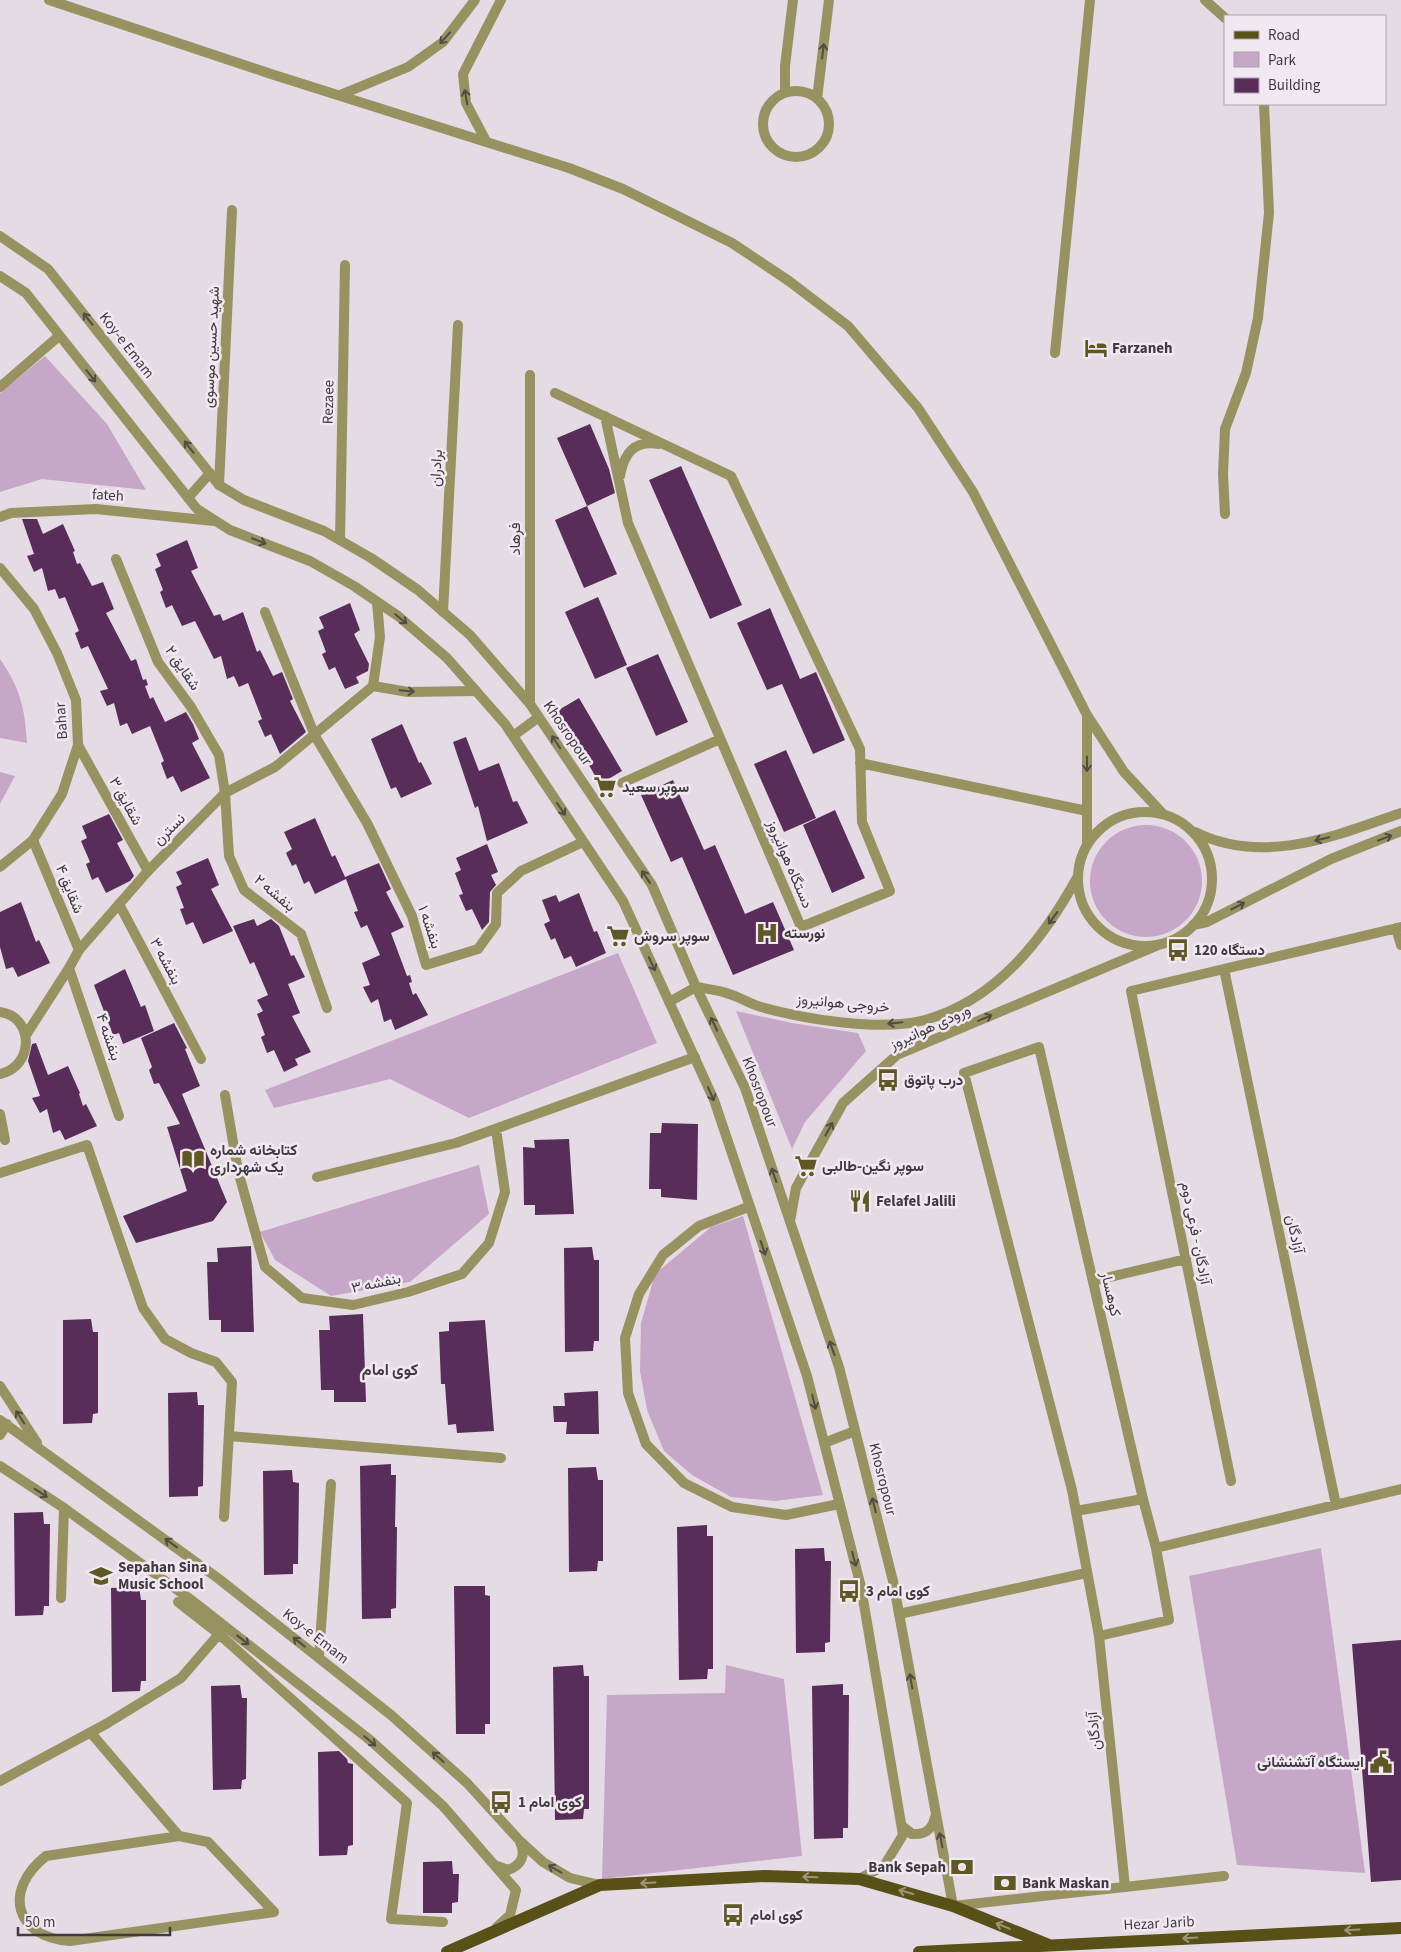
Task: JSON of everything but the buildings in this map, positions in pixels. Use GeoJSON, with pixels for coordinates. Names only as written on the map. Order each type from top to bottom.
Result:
{"type":"FeatureCollection","features":[{"type":"Feature","properties":{"kind":"main road"},"geometry":{"type":"LineString","coordinates":[[447,1952],[488,1936],[600,1885],[765,1876],[859,1879],[953,1906],[1049,1945]]}},
{"type":"Feature","properties":{"kind":"main road","name":"Hezar Jarib"},"geometry":{"type":"LineString","coordinates":[[919,1952],[1401,1928]]}},
{"type":"Feature","properties":{"kind":"street"},"geometry":{"type":"LineString","coordinates":[[49,0],[570,168],[623,189],[732,243],[789,281],[848,326],[918,408],[973,492],[1087,715],[1124,772],[1163,814],[1207,838],[1229,844],[1265,849],[1323,839],[1401,813]]}},
{"type":"Feature","properties":{"kind":"street"},"geometry":{"type":"LineString","coordinates":[[340,95],[415,62],[443,42],[475,0]]}},
{"type":"Feature","properties":{"kind":"street"},"geometry":{"type":"LineString","coordinates":[[486,141],[466,103],[463,74],[501,0]]}},
{"type":"Feature","properties":{"kind":"street"},"geometry":{"type":"LineString","coordinates":[[785,93],[785,66],[792,0]]}},
{"type":"Feature","properties":{"kind":"street"},"geometry":{"type":"LineString","coordinates":[[817,99],[829,0]]}},
{"type":"Feature","properties":{"kind":"street"},"geometry":{"type":"LineString","coordinates":[[1056,352],[1090,0]]}},
{"type":"Feature","properties":{"kind":"street"},"geometry":{"type":"LineString","coordinates":[[1205,0],[1224,17]]}},
{"type":"Feature","properties":{"kind":"street"},"geometry":{"type":"LineString","coordinates":[[796,91],[817,99],[828,118],[825,139],[810,154],[789,157],[770,146],[763,126],[764,115],[768,106],[785,93],[796,91]]}},
{"type":"Feature","properties":{"kind":"street"},"geometry":{"type":"LineString","coordinates":[[1225,514],[1223,474],[1225,429],[1246,373],[1258,318],[1269,212],[1264,105]]}},
{"type":"Feature","properties":{"kind":"street","name":"شهید حسین موسوی"},"geometry":{"type":"LineString","coordinates":[[219,485],[232,210]]}},
{"type":"Feature","properties":{"kind":"street","name":"Koy-e Emam"},"geometry":{"type":"LineString","coordinates":[[0,236],[48,269],[219,485]]}},
{"type":"Feature","properties":{"kind":"street","name":"Rezaee"},"geometry":{"type":"LineString","coordinates":[[340,540],[345,265]]}},
{"type":"Feature","properties":{"kind":"street"},"geometry":{"type":"LineString","coordinates":[[0,276],[26,293],[197,509],[230,530],[310,561],[398,616],[447,658],[513,736],[623,902],[714,1100],[748,1207],[807,1376],[861,1588],[903,1835],[884,1866],[859,1879]]}},
{"type":"Feature","properties":{"kind":"street","name":"برادران"},"geometry":{"type":"LineString","coordinates":[[444,612],[458,325]]}},
{"type":"Feature","properties":{"kind":"street"},"geometry":{"type":"LineString","coordinates":[[0,387],[59,336]]}},
{"type":"Feature","properties":{"kind":"street","name":"فرهاد"},"geometry":{"type":"LineString","coordinates":[[530,375],[530,704]]}},
{"type":"Feature","properties":{"kind":"street","name":"دستگاه هوانیروز"},"geometry":{"type":"LineString","coordinates":[[554,393],[605,416],[731,476],[860,749],[862,822],[890,891],[800,927],[628,523],[605,416]]}},
{"type":"Feature","properties":{"kind":"street","name":"دستگاه هوانیروز"},"geometry":{"type":"LineString","coordinates":[[620,482],[622,463],[628,451],[639,444],[668,446]]}},
{"type":"Feature","properties":{"kind":"street"},"geometry":{"type":"LineString","coordinates":[[188,498],[210,473]]}},
{"type":"Feature","properties":{"kind":"street","name":"Khosropour"},"geometry":{"type":"LineString","coordinates":[[219,485],[244,500],[324,531],[371,558],[418,590],[470,635],[530,704],[652,885],[696,987],[745,1088],[839,1367],[893,1580],[935,1817],[953,1906]]}},
{"type":"Feature","properties":{"kind":"street","name":"fateh"},"geometry":{"type":"LineString","coordinates":[[0,517],[12,513],[96,509],[214,521]]}},
{"type":"Feature","properties":{"kind":"street","name":"شقایق ۲"},"geometry":{"type":"LineString","coordinates":[[116,559],[158,662],[191,706],[219,755],[225,793]]}},
{"type":"Feature","properties":{"kind":"street","name":"Bahar"},"geometry":{"type":"LineString","coordinates":[[0,568],[34,609],[57,653],[76,700],[78,745],[62,794],[33,840],[0,867]]}},
{"type":"Feature","properties":{"kind":"street"},"geometry":{"type":"LineString","coordinates":[[377,602],[380,637],[374,686],[408,692],[476,691]]}},
{"type":"Feature","properties":{"kind":"street"},"geometry":{"type":"LineString","coordinates":[[264,612],[315,736]]}},
{"type":"Feature","properties":{"kind":"street","name":"نسترن"},"geometry":{"type":"LineString","coordinates":[[26,1035],[70,968],[78,950],[148,871],[225,793],[275,766],[315,736],[374,686]]}},
{"type":"Feature","properties":{"kind":"street"},"geometry":{"type":"LineString","coordinates":[[1087,715],[1087,845]]}},
{"type":"Feature","properties":{"kind":"street"},"geometry":{"type":"LineString","coordinates":[[513,736],[539,717]]}},
{"type":"Feature","properties":{"kind":"street","name":"بنفشه ۱"},"geometry":{"type":"LineString","coordinates":[[315,736],[371,832],[412,916],[426,965],[478,949],[496,924],[497,892],[520,871],[583,842]]}},
{"type":"Feature","properties":{"kind":"street"},"geometry":{"type":"LineString","coordinates":[[622,783],[720,739]]}},
{"type":"Feature","properties":{"kind":"street","name":"شقایق ۳"},"geometry":{"type":"LineString","coordinates":[[78,745],[148,871]]}},
{"type":"Feature","properties":{"kind":"street"},"geometry":{"type":"LineString","coordinates":[[860,763],[1087,811]]}},
{"type":"Feature","properties":{"kind":"street","name":"بنفشه ۲"},"geometry":{"type":"LineString","coordinates":[[225,793],[229,856],[244,890],[301,934],[327,1008]]}},
{"type":"Feature","properties":{"kind":"street"},"geometry":{"type":"LineString","coordinates":[[1163,814],[1138,812],[1114,819],[1094,834],[1087,845],[1081,860],[1078,876],[1084,906],[1092,920],[1102,931],[1130,944],[1145,946],[1161,944],[1178,937],[1193,925],[1203,913],[1212,884],[1211,869],[1200,840],[1190,829]]}},
{"type":"Feature","properties":{"kind":"street"},"geometry":{"type":"LineString","coordinates":[[1193,925],[1207,922],[1331,859],[1401,832]]}},
{"type":"Feature","properties":{"kind":"street","name":"شقایق ۴"},"geometry":{"type":"LineString","coordinates":[[33,840],[78,950]]}},
{"type":"Feature","properties":{"kind":"street","name":"خروجی هوانیروز"},"geometry":{"type":"LineString","coordinates":[[696,987],[729,994],[759,1007],[829,1020],[879,1025],[925,1020],[964,1004],[1004,977],[1041,935],[1062,906],[1078,876]]}},
{"type":"Feature","properties":{"kind":"street","name":"بنفشه ۳"},"geometry":{"type":"LineString","coordinates":[[119,904],[202,1060]]}},
{"type":"Feature","properties":{"kind":"street"},"geometry":{"type":"LineString","coordinates":[[1224,969],[1399,928],[1401,945]]}},
{"type":"Feature","properties":{"kind":"street","name":"ورودی هوانیروز"},"geometry":{"type":"LineString","coordinates":[[790,1221],[796,1188],[843,1103],[897,1055],[1161,944]]}},
{"type":"Feature","properties":{"kind":"street","name":"بنفشه ۴"},"geometry":{"type":"LineString","coordinates":[[70,968],[119,1116]]}},
{"type":"Feature","properties":{"kind":"street","name":"آزادگان - فرعی دوم"},"geometry":{"type":"LineString","coordinates":[[1224,969],[1132,991],[1231,1481]]}},
{"type":"Feature","properties":{"kind":"street","name":"آزادگان"},"geometry":{"type":"LineString","coordinates":[[1224,969],[1336,1505]]}},
{"type":"Feature","properties":{"kind":"street"},"geometry":{"type":"LineString","coordinates":[[669,1002],[696,987]]}},
{"type":"Feature","properties":{"kind":"street"},"geometry":{"type":"LineString","coordinates":[[0,1012],[13,1017],[21,1024],[26,1035],[25,1055],[12,1070],[0,1074]]}},
{"type":"Feature","properties":{"kind":"street","name":"کوهسار"},"geometry":{"type":"LineString","coordinates":[[964,1073],[1039,1046],[1143,1499],[1156,1548],[1170,1620],[1099,1636]]}},
{"type":"Feature","properties":{"kind":"street"},"geometry":{"type":"LineString","coordinates":[[317,1177],[456,1143],[695,1058]]}},
{"type":"Feature","properties":{"kind":"street","name":"آزادگان"},"geometry":{"type":"LineString","coordinates":[[964,1073],[1076,1512],[1099,1636],[1125,1887]]}},
{"type":"Feature","properties":{"kind":"street","name":"بنفشه ۳"},"geometry":{"type":"LineString","coordinates":[[225,1095],[238,1171],[265,1267],[302,1298],[352,1306],[408,1292],[462,1274],[489,1242],[505,1192],[496,1129]]}},
{"type":"Feature","properties":{"kind":"street"},"geometry":{"type":"LineString","coordinates":[[0,1114],[5,1140]]}},
{"type":"Feature","properties":{"kind":"street"},"geometry":{"type":"LineString","coordinates":[[0,1173],[87,1145],[143,1308],[165,1339],[190,1354],[216,1362],[232,1382],[224,1517]]}},
{"type":"Feature","properties":{"kind":"street"},"geometry":{"type":"LineString","coordinates":[[748,1207],[699,1226],[663,1255],[639,1294],[625,1338],[628,1393],[646,1444],[684,1482],[732,1507],[750,1510],[786,1514],[839,1504]]}},
{"type":"Feature","properties":{"kind":"street"},"geometry":{"type":"LineString","coordinates":[[1093,1281],[1186,1259]]}},
{"type":"Feature","properties":{"kind":"street"},"geometry":{"type":"LineString","coordinates":[[0,1386],[40,1448]]}},
{"type":"Feature","properties":{"kind":"street"},"geometry":{"type":"LineString","coordinates":[[0,1435],[3,1422]]}},
{"type":"Feature","properties":{"kind":"street","name":"Koy-e Emam"},"geometry":{"type":"LineString","coordinates":[[3,1422],[219,1578],[391,1715],[467,1783],[520,1842],[543,1862],[570,1878],[600,1885]]}},
{"type":"Feature","properties":{"kind":"street"},"geometry":{"type":"LineString","coordinates":[[824,1443],[855,1431]]}},
{"type":"Feature","properties":{"kind":"street"},"geometry":{"type":"LineString","coordinates":[[229,1436],[501,1458]]}},
{"type":"Feature","properties":{"kind":"street"},"geometry":{"type":"LineString","coordinates":[[0,1466],[64,1508],[208,1613],[370,1740],[444,1806],[516,1890],[510,1915],[488,1936]]}},
{"type":"Feature","properties":{"kind":"street"},"geometry":{"type":"LineString","coordinates":[[318,1657],[331,1484]]}},
{"type":"Feature","properties":{"kind":"street"},"geometry":{"type":"LineString","coordinates":[[1156,1548],[1401,1489]]}},
{"type":"Feature","properties":{"kind":"street"},"geometry":{"type":"LineString","coordinates":[[1076,1512],[1143,1499]]}},
{"type":"Feature","properties":{"kind":"street"},"geometry":{"type":"LineString","coordinates":[[61,1598],[64,1508]]}},
{"type":"Feature","properties":{"kind":"street"},"geometry":{"type":"LineString","coordinates":[[899,1614],[1086,1573]]}},
{"type":"Feature","properties":{"kind":"street"},"geometry":{"type":"LineString","coordinates":[[178,1602],[219,1634],[407,1803],[391,1919],[443,1922]]}},
{"type":"Feature","properties":{"kind":"street"},"geometry":{"type":"LineString","coordinates":[[208,1613],[219,1634]]}},
{"type":"Feature","properties":{"kind":"street"},"geometry":{"type":"LineString","coordinates":[[0,1781],[106,1724],[180,1678],[219,1634]]}},
{"type":"Feature","properties":{"kind":"street"},"geometry":{"type":"LineString","coordinates":[[90,1733],[179,1836],[208,1842],[274,1912],[70,1941],[55,1940],[40,1934],[28,1924],[20,1909],[20,1894],[25,1878],[33,1866],[46,1856],[179,1836]]}},
{"type":"Feature","properties":{"kind":"street"},"geometry":{"type":"LineString","coordinates":[[902,1826],[912,1834],[925,1833],[930,1829],[935,1817]]}},
{"type":"Feature","properties":{"kind":"street"},"geometry":{"type":"LineString","coordinates":[[494,1864],[508,1870],[520,1862],[523,1856],[520,1842]]}},
{"type":"Feature","properties":{"kind":"street"},"geometry":{"type":"LineString","coordinates":[[953,1906],[1224,1876]]}},
{"type":"Feature","properties":{"kind":"green space"},"geometry":{"type":"Polygon","coordinates":[[[45,356],[107,424],[146,490],[42,479],[0,492],[0,393],[45,356]]]}},
{"type":"Feature","properties":{"kind":"green space"},"geometry":{"type":"Polygon","coordinates":[[[0,659],[17,689],[25,719],[27,743],[0,738],[0,659]]]}},
{"type":"Feature","properties":{"kind":"green space"},"geometry":{"type":"Polygon","coordinates":[[[0,772],[15,776],[0,804],[0,772]]]}},
{"type":"Feature","properties":{"kind":"green space"},"geometry":{"type":"Polygon","coordinates":[[[1146,825],[1167,829],[1185,842],[1198,860],[1202,881],[1198,902],[1185,920],[1167,933],[1146,937],[1125,933],[1107,920],[1094,902],[1090,881],[1094,860],[1107,842],[1125,829],[1146,825]]]}},
{"type":"Feature","properties":{"kind":"green space"},"geometry":{"type":"Polygon","coordinates":[[[618,953],[657,1043],[469,1118],[390,1079],[274,1108],[265,1090],[618,953]]]}},
{"type":"Feature","properties":{"kind":"green space"},"geometry":{"type":"Polygon","coordinates":[[[736,1011],[792,1023],[858,1033],[866,1051],[805,1122],[792,1149],[736,1011]]]}},
{"type":"Feature","properties":{"kind":"green space"},"geometry":{"type":"Polygon","coordinates":[[[479,1165],[489,1214],[410,1282],[331,1296],[275,1260],[260,1232],[479,1165]]]}},
{"type":"Feature","properties":{"kind":"green space"},"geometry":{"type":"Polygon","coordinates":[[[743,1216],[823,1495],[775,1501],[731,1497],[692,1475],[664,1451],[647,1410],[640,1371],[641,1323],[655,1274],[711,1227],[743,1216]]]}},
{"type":"Feature","properties":{"kind":"green space"},"geometry":{"type":"Polygon","coordinates":[[[1321,1548],[1365,1873],[1237,1865],[1189,1576],[1321,1548]]]}},
{"type":"Feature","properties":{"kind":"green space"},"geometry":{"type":"Polygon","coordinates":[[[726,1665],[784,1679],[802,1856],[602,1879],[607,1695],[725,1693],[726,1665]]]}},
{"type":"Feature","properties":{"kind":"place","name":"Farzaneh"},"geometry":{"type":"Point","coordinates":[1096,348]}},
{"type":"Feature","properties":{"kind":"place","name":"سوپر سعید"},"geometry":{"type":"Point","coordinates":[605,787]}},
{"type":"Feature","properties":{"kind":"place","name":"نورسته"},"geometry":{"type":"Point","coordinates":[767,933]}},
{"type":"Feature","properties":{"kind":"place","name":"سوپر سروش"},"geometry":{"type":"Point","coordinates":[618,936]}},
{"type":"Feature","properties":{"kind":"place","name":"120 دستگاه"},"geometry":{"type":"Point","coordinates":[1178,950]}},
{"type":"Feature","properties":{"kind":"place","name":"درب پاتوق"},"geometry":{"type":"Point","coordinates":[888,1080]}},
{"type":"Feature","properties":{"kind":"place","name":"کتابخانه شماره یک شهرداری"},"geometry":{"type":"Point","coordinates":[193,1159]}},
{"type":"Feature","properties":{"kind":"place","name":"سوپر نگین-طالبی"},"geometry":{"type":"Point","coordinates":[806,1166]}},
{"type":"Feature","properties":{"kind":"place","name":"Felafel Jalili"},"geometry":{"type":"Point","coordinates":[860,1201]}},
{"type":"Feature","properties":{"kind":"place","name":"Sepahan Sina Music School"},"geometry":{"type":"Point","coordinates":[101,1576]}},
{"type":"Feature","properties":{"kind":"place","name":"کوی امام 3"},"geometry":{"type":"Point","coordinates":[849,1591]}},
{"type":"Feature","properties":{"kind":"place","name":"ایستگاه آتشنشانی"},"geometry":{"type":"Point","coordinates":[1381,1762]}},
{"type":"Feature","properties":{"kind":"place","name":"کوی امام 1"},"geometry":{"type":"Point","coordinates":[501,1802]}},
{"type":"Feature","properties":{"kind":"place","name":"Bank Sepah"},"geometry":{"type":"Point","coordinates":[962,1867]}},
{"type":"Feature","properties":{"kind":"place","name":"Bank Maskan"},"geometry":{"type":"Point","coordinates":[1005,1883]}},
{"type":"Feature","properties":{"kind":"place","name":"کوی امام"},"geometry":{"type":"Point","coordinates":[733,1915]}},
{"type":"Feature","properties":{"kind":"district","name":"کوی امام"},"geometry":{"type":"Point","coordinates":[390,1369]}}]}
